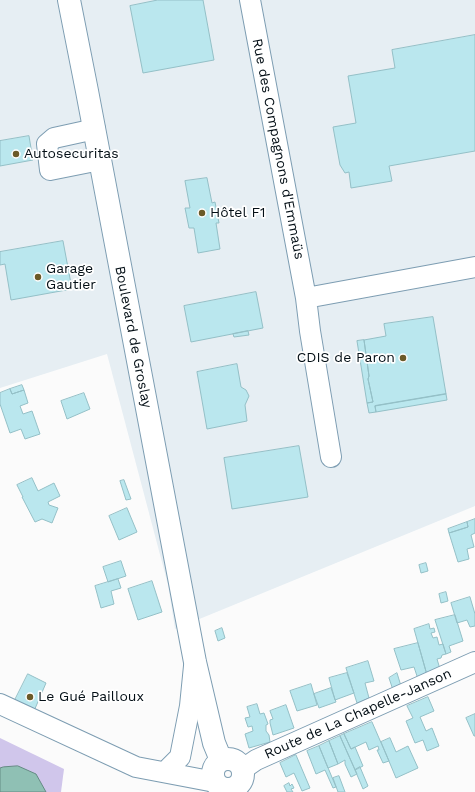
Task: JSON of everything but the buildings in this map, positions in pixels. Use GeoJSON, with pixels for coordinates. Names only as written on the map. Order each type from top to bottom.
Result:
{"type":"FeatureCollection","features":[{"type":"Feature","properties":{"kind":"main road","name":"Boulevard de Groslay"},"geometry":{"type":"LineString","coordinates":[[71,4],[194,662],[214,743],[221,760],[234,760],[239,764],[233,785]]}},
{"type":"Feature","properties":{"kind":"street","name":"Rue des Compagnons d'Emmaüs"},"geometry":{"type":"LineString","coordinates":[[250,0],[306,298],[331,457]]}},
{"type":"Feature","properties":{"kind":"street"},"geometry":{"type":"LineString","coordinates":[[94,129],[50,140],[47,144],[50,170],[100,160]]}},
{"type":"Feature","properties":{"kind":"street"},"geometry":{"type":"LineString","coordinates":[[306,298],[475,267]]}},
{"type":"Feature","properties":{"kind":"street","name":"Boulevard de Groslay"},"geometry":{"type":"LineString","coordinates":[[165,772],[180,757],[190,706],[194,662]]}},
{"type":"Feature","properties":{"kind":"street","name":"Route de La Chapelle-Janson"},"geometry":{"type":"LineString","coordinates":[[233,785],[256,760],[475,662]]}},
{"type":"Feature","properties":{"kind":"street"},"geometry":{"type":"LineString","coordinates":[[0,704],[136,768],[233,785]]}},
{"type":"Feature","properties":{"kind":"shaded area"},"geometry":{"type":"Polygon","coordinates":[[[0,0],[475,0],[475,506],[175,629],[168,585],[107,354],[0,388],[0,0]]]}},
{"type":"Feature","properties":{"kind":"shaded area"},"geometry":{"type":"Polygon","coordinates":[[[0,738],[64,769],[61,792],[0,792],[0,738]]]}},
{"type":"Feature","properties":{"kind":"shaded area"},"geometry":{"type":"Polygon","coordinates":[[[18,766],[36,774],[46,792],[0,792],[0,768],[18,766]]]}},
{"type":"Feature","properties":{"kind":"place","name":"Autosecuritas"},"geometry":{"type":"Point","coordinates":[16,154]}},
{"type":"Feature","properties":{"kind":"place","name":"Hôtel F1"},"geometry":{"type":"Point","coordinates":[202,213]}},
{"type":"Feature","properties":{"kind":"place","name":"Garage Gautier"},"geometry":{"type":"Point","coordinates":[38,277]}},
{"type":"Feature","properties":{"kind":"place","name":"CDIS de Paron"},"geometry":{"type":"Point","coordinates":[403,358]}},
{"type":"Feature","properties":{"kind":"place","name":"Le Gué Pailloux"},"geometry":{"type":"Point","coordinates":[30,697]}}]}
